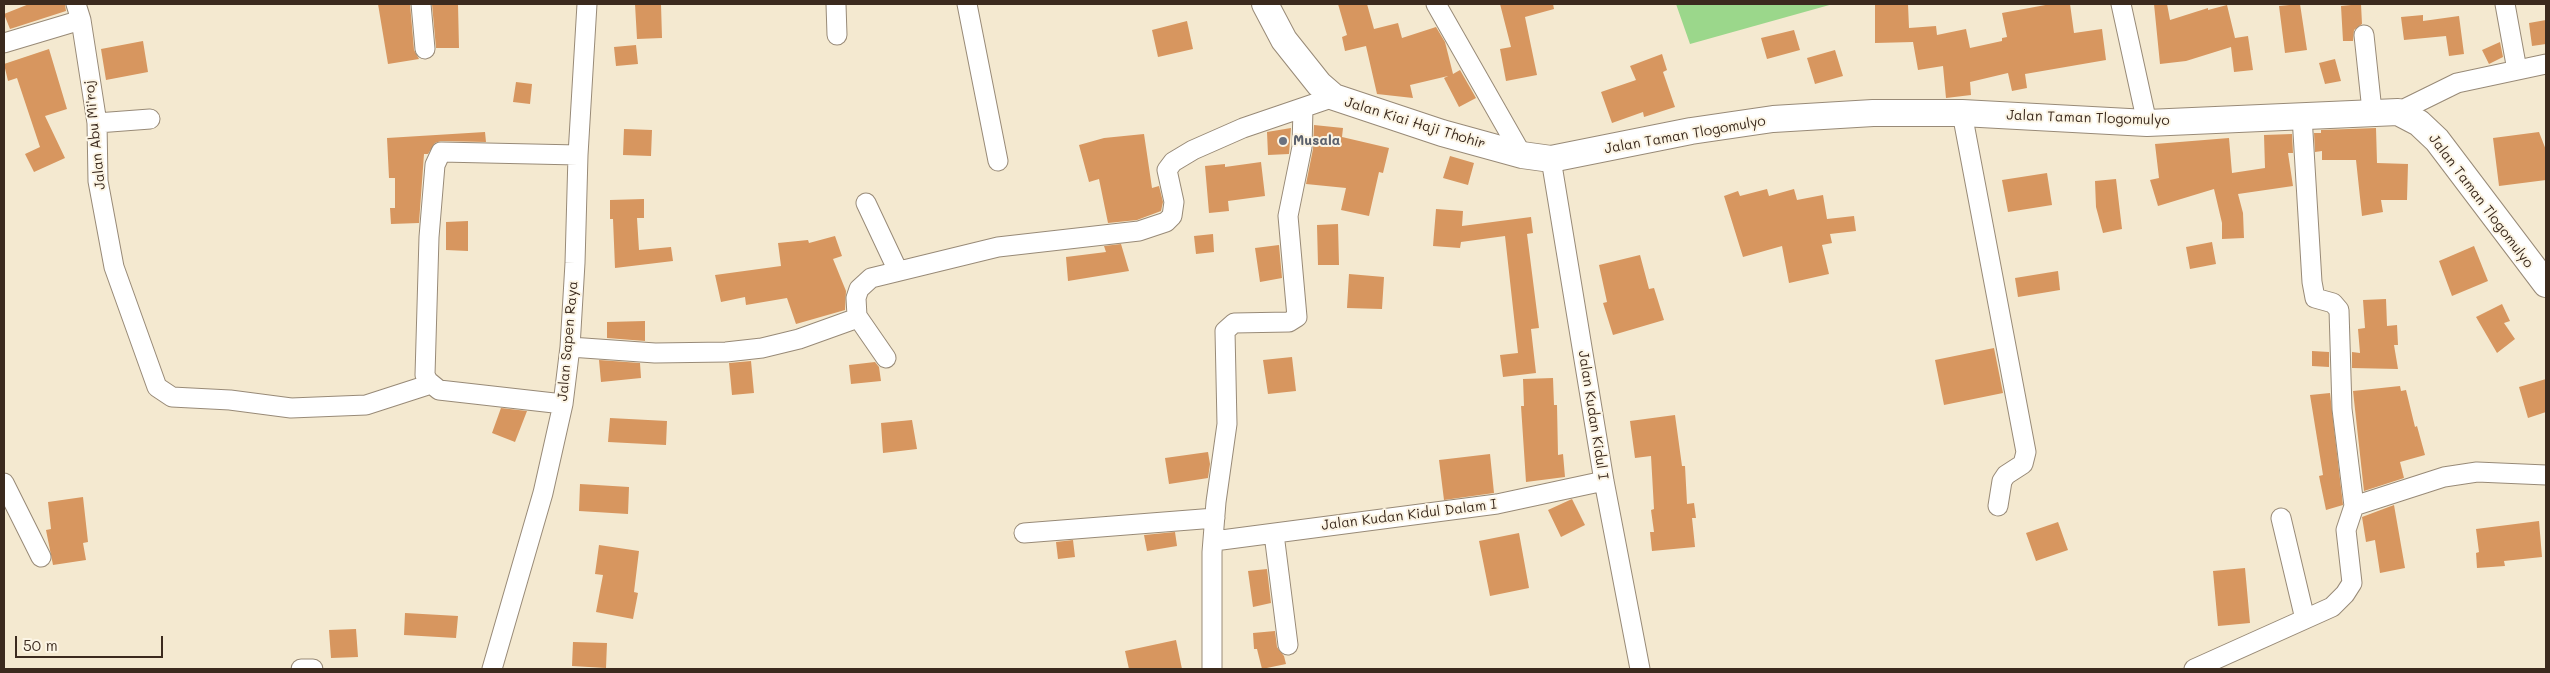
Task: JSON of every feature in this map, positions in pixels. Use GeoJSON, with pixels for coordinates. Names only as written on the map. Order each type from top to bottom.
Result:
{"type":"FeatureCollection","features":[{"type":"Feature","properties":{"kind":"street"},"geometry":{"type":"LineString","coordinates":[[420,4],[425,49]]}},
{"type":"Feature","properties":{"kind":"street","name":"Jalan Sapen Raya"},"geometry":{"type":"LineString","coordinates":[[492,669],[543,493],[563,404],[570,347],[578,155],[588,4]]}},
{"type":"Feature","properties":{"kind":"street"},"geometry":{"type":"LineString","coordinates":[[836,4],[837,36]]}},
{"type":"Feature","properties":{"kind":"street"},"geometry":{"type":"LineString","coordinates":[[967,4],[998,162]]}},
{"type":"Feature","properties":{"kind":"street","name":"Jalan Kiai Haji Thohir"},"geometry":{"type":"LineString","coordinates":[[1265,4],[1284,40],[1319,84],[1334,97],[1380,114],[1522,155],[1551,159]]}},
{"type":"Feature","properties":{"kind":"street"},"geometry":{"type":"LineString","coordinates":[[1436,4],[1522,155]]}},
{"type":"Feature","properties":{"kind":"street"},"geometry":{"type":"LineString","coordinates":[[2121,4],[2147,123]]}},
{"type":"Feature","properties":{"kind":"street"},"geometry":{"type":"LineString","coordinates":[[2504,4],[2517,70]]}},
{"type":"Feature","properties":{"kind":"street"},"geometry":{"type":"LineString","coordinates":[[4,43],[78,12]]}},
{"type":"Feature","properties":{"kind":"street","name":"Jalan Abu Mi'roj"},"geometry":{"type":"LineString","coordinates":[[78,12],[97,123],[98,181],[114,267],[155,381],[165,393],[172,397],[230,400],[291,408],[366,404],[431,384]]}},
{"type":"Feature","properties":{"kind":"street"},"geometry":{"type":"LineString","coordinates":[[2364,35],[2372,111]]}},
{"type":"Feature","properties":{"kind":"street"},"geometry":{"type":"LineString","coordinates":[[2398,112],[2457,83],[2546,64]]}},
{"type":"Feature","properties":{"kind":"street"},"geometry":{"type":"LineString","coordinates":[[886,358],[857,316],[856,298],[862,285],[871,278],[998,247],[1139,231],[1166,222],[1172,216],[1174,202],[1167,170],[1174,162],[1193,150],[1243,128],[1334,97]]}},
{"type":"Feature","properties":{"kind":"street"},"geometry":{"type":"LineString","coordinates":[[1212,669],[1211,617],[1215,518],[1227,424],[1225,331],[1234,323],[1289,322],[1297,317],[1288,216],[1302,147],[1303,108]]}},
{"type":"Feature","properties":{"kind":"street","name":"Jalan Taman Tlogomulyo"},"geometry":{"type":"LineString","coordinates":[[1551,159],[1691,131],[1773,119],[1872,113],[1962,113],[2147,123],[2372,111],[2398,112],[2420,123],[2437,140],[2542,273]]}},
{"type":"Feature","properties":{"kind":"street"},"geometry":{"type":"LineString","coordinates":[[1962,113],[2026,452],[2023,464],[2006,475],[2002,481],[1998,506]]}},
{"type":"Feature","properties":{"kind":"street"},"geometry":{"type":"LineString","coordinates":[[2194,669],[2221,664],[2305,619],[2332,607],[2346,594],[2352,584],[2346,530],[2354,506],[2342,410],[2339,310],[2333,303],[2316,298],[2312,282],[2302,116]]}},
{"type":"Feature","properties":{"kind":"street"},"geometry":{"type":"LineString","coordinates":[[97,123],[150,119]]}},
{"type":"Feature","properties":{"kind":"street"},"geometry":{"type":"LineString","coordinates":[[563,404],[439,390],[431,384],[425,375],[429,237],[438,156],[445,151],[578,155]]}},
{"type":"Feature","properties":{"kind":"street","name":"Jalan Kudan Kidul I"},"geometry":{"type":"LineString","coordinates":[[1551,159],[1604,481],[1640,669]]}},
{"type":"Feature","properties":{"kind":"street"},"geometry":{"type":"LineString","coordinates":[[866,203],[898,271]]}},
{"type":"Feature","properties":{"kind":"street"},"geometry":{"type":"LineString","coordinates":[[570,347],[655,353],[753,349],[799,339],[844,324],[857,316]]}},
{"type":"Feature","properties":{"kind":"street"},"geometry":{"type":"LineString","coordinates":[[2354,506],[2444,477],[2477,472],[2546,475]]}},
{"type":"Feature","properties":{"kind":"street","name":"Jalan Kudan Kidul Dalam I"},"geometry":{"type":"LineString","coordinates":[[1214,541],[1497,504],[1604,481]]}},
{"type":"Feature","properties":{"kind":"street"},"geometry":{"type":"LineString","coordinates":[[4,483],[41,557]]}},
{"type":"Feature","properties":{"kind":"street"},"geometry":{"type":"LineString","coordinates":[[1024,533],[1215,518]]}},
{"type":"Feature","properties":{"kind":"street"},"geometry":{"type":"LineString","coordinates":[[2281,518],[2305,619]]}},
{"type":"Feature","properties":{"kind":"street"},"geometry":{"type":"LineString","coordinates":[[1274,534],[1288,645]]}},
{"type":"Feature","properties":{"kind":"green space"},"geometry":{"type":"Polygon","coordinates":[[[1676,4],[1833,4],[1690,44],[1676,4]]]}},
{"type":"Feature","properties":{"kind":"building"},"geometry":{"type":"Polygon","coordinates":[[[29,4],[65,4],[66,11],[10,29],[4,14],[29,4]]]}},
{"type":"Feature","properties":{"kind":"building"},"geometry":{"type":"Polygon","coordinates":[[[378,4],[410,4],[414,50],[419,59],[388,64],[378,4]]]}},
{"type":"Feature","properties":{"kind":"building"},"geometry":{"type":"Polygon","coordinates":[[[432,4],[458,4],[459,48],[436,48],[432,4]]]}},
{"type":"Feature","properties":{"kind":"building"},"geometry":{"type":"Polygon","coordinates":[[[635,4],[661,4],[662,38],[637,39],[635,4]]]}},
{"type":"Feature","properties":{"kind":"building"},"geometry":{"type":"Polygon","coordinates":[[[1338,4],[1367,4],[1374,29],[1398,23],[1402,38],[1436,27],[1445,42],[1453,74],[1460,70],[1476,98],[1459,107],[1444,78],[1448,76],[1410,85],[1413,98],[1377,94],[1366,46],[1345,51],[1342,37],[1347,35],[1338,4]]]}},
{"type":"Feature","properties":{"kind":"building"},"geometry":{"type":"Polygon","coordinates":[[[1500,4],[1553,4],[1554,9],[1525,17],[1537,75],[1506,81],[1500,49],[1511,47],[1500,4]]]}},
{"type":"Feature","properties":{"kind":"building"},"geometry":{"type":"Polygon","coordinates":[[[1875,4],[1908,4],[1909,28],[1936,26],[1937,35],[1966,29],[1970,48],[2002,41],[2002,38],[2007,37],[2002,13],[2051,4],[2070,4],[2074,33],[2102,29],[2106,60],[2025,74],[2027,88],[2012,91],[2008,73],[1970,82],[1971,95],[1946,98],[1943,66],[1918,70],[1913,42],[1875,43],[1875,4]]]}},
{"type":"Feature","properties":{"kind":"building"},"geometry":{"type":"Polygon","coordinates":[[[2154,4],[2167,4],[2170,20],[2208,8],[2208,10],[2227,5],[2235,38],[2248,36],[2253,70],[2234,72],[2231,47],[2186,61],[2160,64],[2154,4]]]}},
{"type":"Feature","properties":{"kind":"building"},"geometry":{"type":"Polygon","coordinates":[[[2300,4],[2307,50],[2285,53],[2279,6],[2300,4]]]}},
{"type":"Feature","properties":{"kind":"building"},"geometry":{"type":"Polygon","coordinates":[[[2361,4],[2362,24],[2354,30],[2353,41],[2343,41],[2341,6],[2361,4]]]}},
{"type":"Feature","properties":{"kind":"building"},"geometry":{"type":"Polygon","coordinates":[[[2423,15],[2423,21],[2459,16],[2464,54],[2449,56],[2446,36],[2404,40],[2401,17],[2423,15]]]}},
{"type":"Feature","properties":{"kind":"building"},"geometry":{"type":"Polygon","coordinates":[[[2546,20],[2546,44],[2532,46],[2529,23],[2546,20]]]}},
{"type":"Feature","properties":{"kind":"building"},"geometry":{"type":"Polygon","coordinates":[[[1187,21],[1193,49],[1158,57],[1152,30],[1187,21]]]}},
{"type":"Feature","properties":{"kind":"building"},"geometry":{"type":"Polygon","coordinates":[[[1794,30],[1800,50],[1767,59],[1761,38],[1794,30]]]}},
{"type":"Feature","properties":{"kind":"building"},"geometry":{"type":"Polygon","coordinates":[[[143,41],[148,72],[106,80],[101,49],[143,41]]]}},
{"type":"Feature","properties":{"kind":"building"},"geometry":{"type":"Polygon","coordinates":[[[2500,42],[2503,57],[2489,64],[2482,50],[2500,42]]]}},
{"type":"Feature","properties":{"kind":"building"},"geometry":{"type":"Polygon","coordinates":[[[636,45],[638,64],[616,66],[614,47],[636,45]]]}},
{"type":"Feature","properties":{"kind":"building"},"geometry":{"type":"Polygon","coordinates":[[[49,49],[67,109],[45,116],[65,158],[34,172],[25,154],[40,147],[17,78],[8,81],[4,64],[49,49]]]}},
{"type":"Feature","properties":{"kind":"building"},"geometry":{"type":"Polygon","coordinates":[[[1835,50],[1843,76],[1815,84],[1807,58],[1835,50]]]}},
{"type":"Feature","properties":{"kind":"building"},"geometry":{"type":"Polygon","coordinates":[[[1662,54],[1667,70],[1663,72],[1675,107],[1644,117],[1643,112],[1612,123],[1601,92],[1636,80],[1630,66],[1662,54]]]}},
{"type":"Feature","properties":{"kind":"building"},"geometry":{"type":"Polygon","coordinates":[[[2335,59],[2341,81],[2325,84],[2319,63],[2335,59]]]}},
{"type":"Feature","properties":{"kind":"building"},"geometry":{"type":"Polygon","coordinates":[[[516,82],[532,84],[530,104],[513,102],[516,82]]]}},
{"type":"Feature","properties":{"kind":"building"},"geometry":{"type":"Polygon","coordinates":[[[1314,125],[1343,128],[1342,137],[1389,148],[1383,173],[1379,172],[1369,216],[1341,210],[1346,188],[1306,184],[1313,149],[1314,125]]]}},
{"type":"Feature","properties":{"kind":"building","name":"Musala"},"geometry":{"type":"Polygon","coordinates":[[[1291,128],[1289,154],[1268,155],[1267,132],[1291,128]]]}},
{"type":"Feature","properties":{"kind":"building"},"geometry":{"type":"Polygon","coordinates":[[[2376,128],[2377,163],[2408,164],[2407,200],[2381,200],[2383,212],[2362,216],[2356,160],[2322,160],[2322,151],[2315,152],[2314,133],[2321,133],[2321,130],[2376,128]]]}},
{"type":"Feature","properties":{"kind":"building"},"geometry":{"type":"Polygon","coordinates":[[[624,129],[652,130],[651,156],[623,155],[624,129]]]}},
{"type":"Feature","properties":{"kind":"building"},"geometry":{"type":"Polygon","coordinates":[[[485,132],[486,142],[441,141],[435,143],[428,154],[424,154],[419,223],[391,224],[390,208],[395,208],[395,178],[389,178],[387,138],[485,132]]]}},
{"type":"Feature","properties":{"kind":"building"},"geometry":{"type":"Polygon","coordinates":[[[2539,132],[2546,150],[2546,180],[2499,186],[2493,138],[2539,132]]]}},
{"type":"Feature","properties":{"kind":"building"},"geometry":{"type":"Polygon","coordinates":[[[1144,134],[1152,188],[1159,186],[1163,202],[1161,211],[1137,220],[1108,223],[1099,179],[1089,182],[1079,145],[1104,138],[1144,134]]]}},
{"type":"Feature","properties":{"kind":"building"},"geometry":{"type":"Polygon","coordinates":[[[2292,134],[2293,153],[2288,153],[2293,186],[2238,194],[2243,213],[2244,238],[2222,239],[2222,223],[2214,189],[2158,206],[2150,180],[2159,178],[2155,144],[2229,138],[2232,173],[2265,168],[2264,135],[2292,134]]]}},
{"type":"Feature","properties":{"kind":"building"},"geometry":{"type":"Polygon","coordinates":[[[1450,156],[1474,163],[1468,185],[1443,178],[1450,156]]]}},
{"type":"Feature","properties":{"kind":"building"},"geometry":{"type":"Polygon","coordinates":[[[1261,162],[1265,196],[1228,201],[1229,211],[1209,213],[1205,166],[1225,164],[1225,167],[1261,162]]]}},
{"type":"Feature","properties":{"kind":"building"},"geometry":{"type":"Polygon","coordinates":[[[2047,173],[2052,205],[2008,212],[2002,180],[2047,173]]]}},
{"type":"Feature","properties":{"kind":"building"},"geometry":{"type":"Polygon","coordinates":[[[2116,179],[2122,229],[2103,233],[2096,207],[2095,181],[2116,179]]]}},
{"type":"Feature","properties":{"kind":"building"},"geometry":{"type":"Polygon","coordinates":[[[1767,189],[1769,196],[1794,189],[1797,200],[1823,195],[1827,219],[1854,216],[1856,231],[1830,234],[1832,243],[1822,245],[1829,274],[1789,283],[1782,246],[1743,257],[1724,196],[1738,191],[1740,196],[1767,189]]]}},
{"type":"Feature","properties":{"kind":"building"},"geometry":{"type":"Polygon","coordinates":[[[644,199],[644,218],[637,218],[639,250],[671,247],[673,261],[615,268],[613,219],[610,219],[610,200],[644,199]]]}},
{"type":"Feature","properties":{"kind":"building"},"geometry":{"type":"Polygon","coordinates":[[[1436,209],[1463,211],[1462,226],[1531,217],[1533,233],[1527,234],[1539,328],[1531,329],[1536,373],[1503,377],[1500,355],[1518,353],[1505,236],[1461,242],[1460,248],[1433,246],[1436,209]]]}},
{"type":"Feature","properties":{"kind":"building"},"geometry":{"type":"Polygon","coordinates":[[[468,221],[468,251],[446,250],[446,222],[468,221]]]}},
{"type":"Feature","properties":{"kind":"building"},"geometry":{"type":"Polygon","coordinates":[[[1338,224],[1339,265],[1318,265],[1317,225],[1338,224]]]}},
{"type":"Feature","properties":{"kind":"building"},"geometry":{"type":"Polygon","coordinates":[[[1213,234],[1214,252],[1196,254],[1194,236],[1213,234]]]}},
{"type":"Feature","properties":{"kind":"building"},"geometry":{"type":"Polygon","coordinates":[[[835,236],[842,256],[833,259],[846,291],[845,310],[796,324],[787,298],[746,305],[745,297],[721,302],[715,275],[781,266],[778,243],[808,240],[809,243],[835,236]]]}},
{"type":"Feature","properties":{"kind":"building"},"geometry":{"type":"Polygon","coordinates":[[[2212,242],[2216,264],[2190,269],[2186,247],[2212,242]]]}},
{"type":"Feature","properties":{"kind":"building"},"geometry":{"type":"Polygon","coordinates":[[[1121,244],[1129,271],[1068,281],[1066,257],[1106,252],[1104,246],[1121,244]]]}},
{"type":"Feature","properties":{"kind":"building"},"geometry":{"type":"Polygon","coordinates":[[[1279,245],[1282,278],[1260,282],[1255,248],[1279,245]]]}},
{"type":"Feature","properties":{"kind":"building"},"geometry":{"type":"Polygon","coordinates":[[[2474,246],[2488,281],[2452,296],[2439,261],[2474,246]]]}},
{"type":"Feature","properties":{"kind":"building"},"geometry":{"type":"Polygon","coordinates":[[[1640,255],[1649,289],[1654,288],[1664,320],[1613,335],[1603,303],[1607,302],[1599,265],[1640,255]]]}},
{"type":"Feature","properties":{"kind":"building"},"geometry":{"type":"Polygon","coordinates":[[[2058,271],[2060,290],[2018,297],[2015,278],[2058,271]]]}},
{"type":"Feature","properties":{"kind":"building"},"geometry":{"type":"Polygon","coordinates":[[[1349,274],[1384,277],[1382,309],[1347,308],[1349,274]]]}},
{"type":"Feature","properties":{"kind":"building"},"geometry":{"type":"Polygon","coordinates":[[[2386,299],[2387,326],[2397,325],[2398,345],[2394,345],[2398,369],[2352,368],[2352,352],[2360,353],[2358,329],[2365,328],[2363,300],[2386,299]]]}},
{"type":"Feature","properties":{"kind":"building"},"geometry":{"type":"Polygon","coordinates":[[[2502,304],[2510,321],[2504,323],[2515,339],[2497,353],[2476,317],[2502,304]]]}},
{"type":"Feature","properties":{"kind":"building"},"geometry":{"type":"Polygon","coordinates":[[[645,321],[645,341],[607,338],[607,322],[645,321]]]}},
{"type":"Feature","properties":{"kind":"building"},"geometry":{"type":"Polygon","coordinates":[[[1994,348],[2003,393],[1944,405],[1935,360],[1994,348]]]}},
{"type":"Feature","properties":{"kind":"building"},"geometry":{"type":"Polygon","coordinates":[[[2312,351],[2329,352],[2329,367],[2312,366],[2312,351]]]}},
{"type":"Feature","properties":{"kind":"building"},"geometry":{"type":"Polygon","coordinates":[[[1292,357],[1296,391],[1268,394],[1263,360],[1292,357]]]}},
{"type":"Feature","properties":{"kind":"building"},"geometry":{"type":"Polygon","coordinates":[[[599,360],[640,363],[641,378],[601,382],[599,360]]]}},
{"type":"Feature","properties":{"kind":"building"},"geometry":{"type":"Polygon","coordinates":[[[751,361],[754,393],[732,395],[729,363],[751,361]]]}},
{"type":"Feature","properties":{"kind":"building"},"geometry":{"type":"Polygon","coordinates":[[[875,362],[879,367],[881,381],[851,384],[849,365],[875,362]]]}},
{"type":"Feature","properties":{"kind":"building"},"geometry":{"type":"Polygon","coordinates":[[[1553,378],[1554,405],[1557,405],[1558,455],[1563,454],[1565,477],[1526,482],[1521,406],[1524,406],[1523,379],[1553,378]]]}},
{"type":"Feature","properties":{"kind":"building"},"geometry":{"type":"Polygon","coordinates":[[[2546,379],[2546,412],[2528,418],[2519,387],[2546,379]]]}},
{"type":"Feature","properties":{"kind":"building"},"geometry":{"type":"Polygon","coordinates":[[[2400,386],[2401,391],[2406,390],[2415,427],[2417,426],[2425,455],[2400,462],[2404,478],[2364,491],[2353,391],[2400,386]]]}},
{"type":"Feature","properties":{"kind":"building"},"geometry":{"type":"Polygon","coordinates":[[[2330,393],[2343,505],[2326,510],[2319,476],[2323,475],[2310,395],[2330,393]]]}},
{"type":"Feature","properties":{"kind":"building"},"geometry":{"type":"Polygon","coordinates":[[[501,408],[527,411],[515,442],[492,433],[501,408]]]}},
{"type":"Feature","properties":{"kind":"building"},"geometry":{"type":"Polygon","coordinates":[[[1675,415],[1682,466],[1685,466],[1687,504],[1694,503],[1696,518],[1692,518],[1695,547],[1652,551],[1650,532],[1654,532],[1651,510],[1654,509],[1651,456],[1635,458],[1630,421],[1675,415]]]}},
{"type":"Feature","properties":{"kind":"building"},"geometry":{"type":"Polygon","coordinates":[[[610,418],[667,421],[666,445],[608,442],[610,418]]]}},
{"type":"Feature","properties":{"kind":"building"},"geometry":{"type":"Polygon","coordinates":[[[912,420],[917,449],[883,453],[881,423],[912,420]]]}},
{"type":"Feature","properties":{"kind":"building"},"geometry":{"type":"Polygon","coordinates":[[[1208,452],[1210,464],[1208,478],[1169,484],[1165,458],[1208,452]]]}},
{"type":"Feature","properties":{"kind":"building"},"geometry":{"type":"Polygon","coordinates":[[[1490,454],[1494,493],[1444,500],[1439,460],[1490,454]]]}},
{"type":"Feature","properties":{"kind":"building"},"geometry":{"type":"Polygon","coordinates":[[[580,484],[629,487],[628,514],[579,511],[580,484]]]}},
{"type":"Feature","properties":{"kind":"building"},"geometry":{"type":"Polygon","coordinates":[[[83,497],[88,542],[83,543],[86,560],[53,565],[46,530],[51,529],[48,502],[83,497]]]}},
{"type":"Feature","properties":{"kind":"building"},"geometry":{"type":"Polygon","coordinates":[[[1572,499],[1585,525],[1561,537],[1548,510],[1572,499]]]}},
{"type":"Feature","properties":{"kind":"building"},"geometry":{"type":"Polygon","coordinates":[[[2394,505],[2405,568],[2380,573],[2375,540],[2366,542],[2362,517],[2394,505]]]}},
{"type":"Feature","properties":{"kind":"building"},"geometry":{"type":"Polygon","coordinates":[[[2539,521],[2542,557],[2504,561],[2505,566],[2477,568],[2476,553],[2479,552],[2476,529],[2539,521]]]}},
{"type":"Feature","properties":{"kind":"building"},"geometry":{"type":"Polygon","coordinates":[[[2058,522],[2068,550],[2036,561],[2026,533],[2058,522]]]}},
{"type":"Feature","properties":{"kind":"building"},"geometry":{"type":"Polygon","coordinates":[[[1175,532],[1177,546],[1147,551],[1144,535],[1175,532]]]}},
{"type":"Feature","properties":{"kind":"building"},"geometry":{"type":"Polygon","coordinates":[[[1519,533],[1529,588],[1490,596],[1479,541],[1519,533]]]}},
{"type":"Feature","properties":{"kind":"building"},"geometry":{"type":"Polygon","coordinates":[[[1073,540],[1075,557],[1058,559],[1056,542],[1073,540]]]}},
{"type":"Feature","properties":{"kind":"building"},"geometry":{"type":"Polygon","coordinates":[[[599,545],[639,551],[634,592],[638,593],[633,619],[596,612],[603,575],[595,574],[599,545]]]}},
{"type":"Feature","properties":{"kind":"building"},"geometry":{"type":"Polygon","coordinates":[[[2245,568],[2250,623],[2218,626],[2213,571],[2245,568]]]}},
{"type":"Feature","properties":{"kind":"building"},"geometry":{"type":"Polygon","coordinates":[[[1267,569],[1271,603],[1253,607],[1248,571],[1267,569]]]}},
{"type":"Feature","properties":{"kind":"building"},"geometry":{"type":"Polygon","coordinates":[[[405,613],[458,616],[456,638],[404,635],[405,613]]]}},
{"type":"Feature","properties":{"kind":"building"},"geometry":{"type":"Polygon","coordinates":[[[356,629],[358,657],[331,658],[329,630],[356,629]]]}},
{"type":"Feature","properties":{"kind":"building"},"geometry":{"type":"Polygon","coordinates":[[[1275,631],[1277,647],[1284,656],[1286,664],[1262,669],[1257,649],[1254,649],[1253,633],[1275,631]]]}},
{"type":"Feature","properties":{"kind":"building"},"geometry":{"type":"Polygon","coordinates":[[[1176,640],[1182,669],[1129,669],[1125,651],[1176,640]]]}},
{"type":"Feature","properties":{"kind":"building"},"geometry":{"type":"Polygon","coordinates":[[[573,642],[607,643],[606,668],[572,666],[573,642]]]}},
{"type":"Feature","properties":{"kind":"place","name":"Musala"},"geometry":{"type":"Point","coordinates":[1283,141]}}]}
